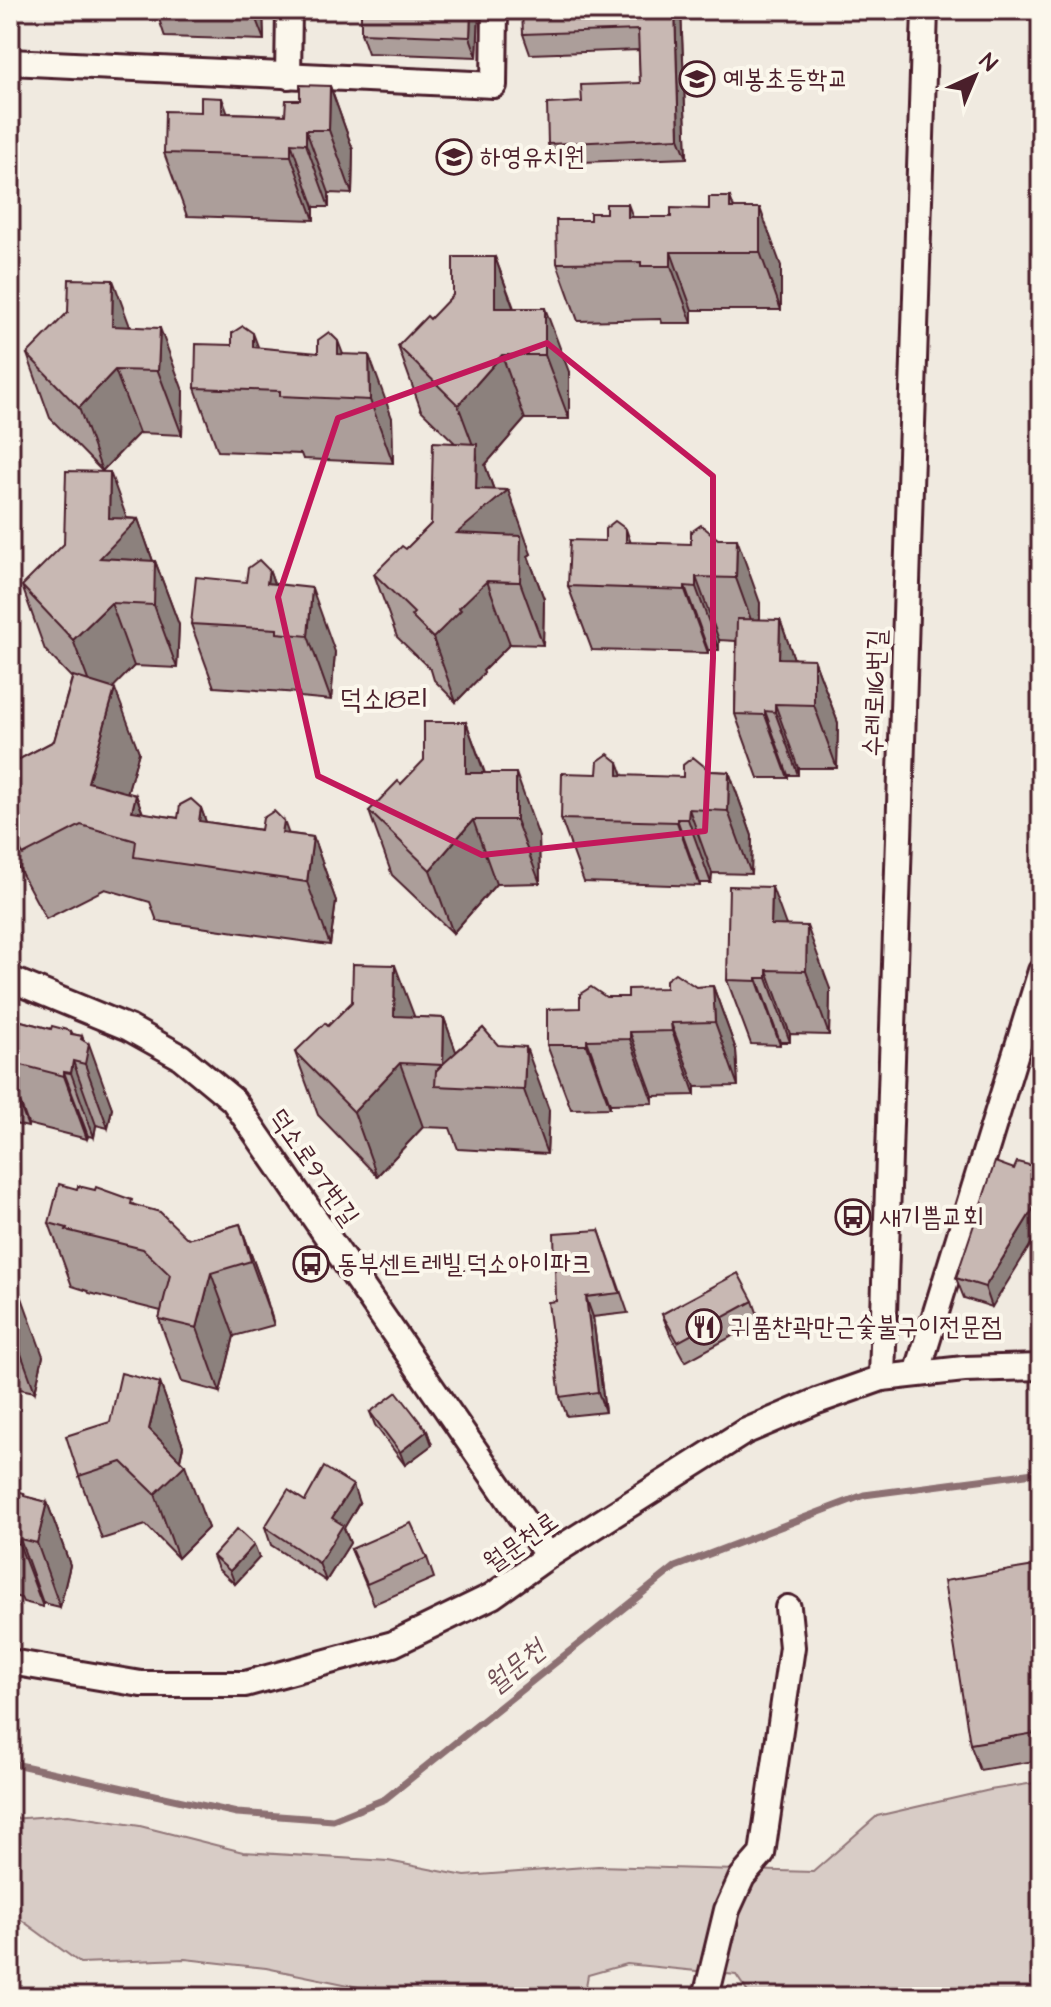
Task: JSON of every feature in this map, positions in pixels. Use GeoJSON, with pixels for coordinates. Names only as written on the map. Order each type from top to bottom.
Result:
{"type":"FeatureCollection","features":[{"type":"Feature","properties":{"kind":"street"},"geometry":{"type":"LineString","coordinates":[[288,76],[289,10]]}},
{"type":"Feature","properties":{"kind":"street"},"geometry":{"type":"LineString","coordinates":[[10,62],[494,85],[495,10]]}},
{"type":"Feature","properties":{"kind":"street","name":"수레로116번길"},"geometry":{"type":"LineString","coordinates":[[882,1378],[925,10]]}},
{"type":"Feature","properties":{"kind":"street"},"geometry":{"type":"LineString","coordinates":[[917,1374],[1041,971]]}},
{"type":"Feature","properties":{"kind":"street","name":"덕소로97번길"},"geometry":{"type":"LineString","coordinates":[[10,979],[129,1028],[181,1057],[233,1100],[548,1556]]}},
{"type":"Feature","properties":{"kind":"street","name":"월문천로"},"geometry":{"type":"LineString","coordinates":[[10,1662],[141,1684],[245,1684],[393,1644],[492,1596],[548,1556],[744,1432],[882,1378],[964,1369],[1041,1367]]}},
{"type":"Feature","properties":{"kind":"street"},"geometry":{"type":"LineString","coordinates":[[706,1997],[727,1910],[742,1877],[762,1854],[792,1647],[788,1608]]}},
{"type":"Feature","properties":{"kind":"highlighted area"},"geometry":{"type":"Polygon","coordinates":[[[547,343],[713,476],[713,658],[705,831],[482,855],[318,776],[278,597],[338,418],[547,343]]]}},
{"type":"Feature","properties":{"kind":"shaded area"},"geometry":{"type":"Polygon","coordinates":[[[1041,1782],[1041,1997],[751,1997],[736,1975],[627,1964],[588,1975],[584,1997],[407,1997],[266,1968],[185,1959],[80,1963],[16,1916],[10,1908],[10,1819],[68,1815],[140,1826],[243,1852],[388,1861],[465,1876],[598,1866],[813,1872],[877,1816],[990,1790],[1041,1782]]]}},
{"type":"Feature","properties":{"kind":"building"},"geometry":{"type":"Polygon","coordinates":[[[254,10],[254,14],[156,11],[254,10]]]}},
{"type":"Feature","properties":{"kind":"building"},"geometry":{"type":"Polygon","coordinates":[[[361,10],[471,10],[470,37],[361,33],[361,10]]]}},
{"type":"Feature","properties":{"kind":"building"},"geometry":{"type":"Polygon","coordinates":[[[522,10],[675,10],[679,138],[548,144],[547,104],[582,102],[581,85],[640,83],[638,30],[523,34],[522,10]]]}},
{"type":"Feature","properties":{"kind":"building"},"geometry":{"type":"Polygon","coordinates":[[[300,85],[330,86],[329,130],[306,130],[306,144],[291,143],[291,156],[164,153],[165,111],[201,112],[201,97],[222,98],[222,113],[285,115],[286,100],[300,100],[300,85]]]}},
{"type":"Feature","properties":{"kind":"building"},"geometry":{"type":"Polygon","coordinates":[[[709,197],[730,197],[730,208],[760,208],[760,252],[671,252],[671,266],[641,266],[641,262],[557,263],[556,220],[590,220],[590,213],[606,213],[606,204],[628,204],[628,217],[671,217],[671,208],[709,209],[709,197]]]}},
{"type":"Feature","properties":{"kind":"building"},"geometry":{"type":"Polygon","coordinates":[[[453,257],[495,257],[495,308],[545,308],[545,355],[502,355],[458,405],[398,346],[453,295],[453,257]]]}},
{"type":"Feature","properties":{"kind":"building"},"geometry":{"type":"Polygon","coordinates":[[[69,279],[113,280],[112,326],[160,328],[158,371],[115,370],[79,408],[27,354],[68,312],[69,279]]]}},
{"type":"Feature","properties":{"kind":"building"},"geometry":{"type":"Polygon","coordinates":[[[243,326],[253,333],[253,347],[318,353],[318,340],[329,332],[338,341],[338,354],[369,355],[370,400],[280,396],[280,391],[195,388],[196,344],[232,345],[232,333],[243,326]]]}},
{"type":"Feature","properties":{"kind":"building"},"geometry":{"type":"Polygon","coordinates":[[[433,442],[477,444],[476,489],[508,490],[457,533],[521,536],[520,582],[487,581],[433,638],[411,616],[414,613],[374,574],[402,546],[406,549],[431,524],[433,442]]]}},
{"type":"Feature","properties":{"kind":"building"},"geometry":{"type":"Polygon","coordinates":[[[66,471],[110,472],[109,518],[138,519],[100,558],[155,561],[154,605],[111,603],[73,640],[22,586],[64,544],[66,471]]]}},
{"type":"Feature","properties":{"kind":"building"},"geometry":{"type":"Polygon","coordinates":[[[615,521],[626,529],[626,542],[691,544],[691,532],[701,525],[718,539],[737,539],[736,578],[696,577],[696,587],[685,586],[685,590],[568,586],[570,540],[605,541],[605,529],[615,521]]]}},
{"type":"Feature","properties":{"kind":"building"},"geometry":{"type":"Polygon","coordinates":[[[259,560],[269,570],[267,583],[312,588],[308,636],[277,633],[277,629],[191,624],[196,577],[246,582],[248,568],[259,560]]]}},
{"type":"Feature","properties":{"kind":"building"},"geometry":{"type":"Polygon","coordinates":[[[737,619],[780,620],[779,658],[814,659],[814,705],[775,704],[775,712],[765,711],[765,715],[735,714],[737,619]]]}},
{"type":"Feature","properties":{"kind":"building"},"geometry":{"type":"Polygon","coordinates":[[[73,676],[115,689],[88,782],[136,795],[132,811],[178,818],[180,805],[191,799],[201,808],[199,821],[261,830],[263,818],[274,811],[284,821],[282,833],[313,837],[307,882],[134,857],[136,841],[81,825],[23,855],[10,831],[10,764],[54,741],[73,676]]]}},
{"type":"Feature","properties":{"kind":"building"},"geometry":{"type":"Polygon","coordinates":[[[424,722],[466,722],[466,773],[516,773],[516,820],[473,820],[430,870],[369,811],[424,760],[424,722]]]}},
{"type":"Feature","properties":{"kind":"building"},"geometry":{"type":"Polygon","coordinates":[[[608,754],[618,762],[618,775],[683,777],[683,765],[693,757],[710,771],[729,772],[728,811],[689,809],[688,819],[677,819],[677,822],[561,819],[562,773],[597,774],[598,761],[608,754]]]}},
{"type":"Feature","properties":{"kind":"building"},"geometry":{"type":"Polygon","coordinates":[[[729,886],[772,887],[771,925],[807,926],[806,971],[767,970],[767,978],[757,978],[757,981],[727,980],[729,886]]]}},
{"type":"Feature","properties":{"kind":"building"},"geometry":{"type":"Polygon","coordinates":[[[353,964],[395,965],[394,1016],[444,1018],[443,1064],[483,1028],[498,1045],[526,1047],[524,1090],[435,1086],[436,1071],[442,1065],[400,1063],[354,1112],[295,1052],[352,1002],[353,964]]]}},
{"type":"Feature","properties":{"kind":"building"},"geometry":{"type":"Polygon","coordinates":[[[675,973],[696,987],[713,986],[715,1022],[671,1023],[672,1031],[630,1032],[630,1039],[587,1040],[587,1045],[547,1045],[547,1009],[580,1008],[580,994],[591,987],[606,997],[628,997],[628,989],[666,988],[666,980],[675,973]]]}},
{"type":"Feature","properties":{"kind":"building"},"geometry":{"type":"Polygon","coordinates":[[[10,1018],[51,1029],[52,1026],[82,1036],[81,1039],[89,1044],[85,1064],[73,1061],[71,1073],[64,1072],[64,1076],[10,1062],[10,1018]]]}},
{"type":"Feature","properties":{"kind":"building"},"geometry":{"type":"Polygon","coordinates":[[[995,1162],[1014,1169],[1017,1162],[1041,1168],[1041,1196],[985,1287],[956,1278],[995,1162]]]}},
{"type":"Feature","properties":{"kind":"building"},"geometry":{"type":"Polygon","coordinates":[[[59,1184],[77,1189],[78,1186],[95,1190],[96,1187],[132,1200],[131,1204],[160,1212],[188,1239],[240,1224],[251,1261],[211,1273],[197,1328],[159,1319],[170,1275],[143,1249],[49,1223],[59,1184]]]}},
{"type":"Feature","properties":{"kind":"building"},"geometry":{"type":"Polygon","coordinates":[[[599,1230],[620,1293],[586,1297],[598,1392],[560,1397],[548,1302],[556,1301],[554,1233],[599,1230]]]}},
{"type":"Feature","properties":{"kind":"building"},"geometry":{"type":"Polygon","coordinates":[[[738,1273],[753,1301],[678,1342],[662,1314],[738,1273]]]}},
{"type":"Feature","properties":{"kind":"building"},"geometry":{"type":"Polygon","coordinates":[[[10,1288],[20,1292],[12,1329],[10,1328],[10,1288]]]}},
{"type":"Feature","properties":{"kind":"building"},"geometry":{"type":"Polygon","coordinates":[[[121,1373],[160,1383],[149,1429],[185,1465],[155,1494],[122,1462],[79,1476],[66,1436],[110,1422],[121,1373]]]}},
{"type":"Feature","properties":{"kind":"building"},"geometry":{"type":"Polygon","coordinates":[[[397,1392],[427,1431],[400,1452],[370,1412],[397,1392]]]}},
{"type":"Feature","properties":{"kind":"building"},"geometry":{"type":"Polygon","coordinates":[[[324,1467],[353,1485],[332,1518],[343,1525],[319,1563],[265,1527],[288,1490],[305,1501],[324,1467]]]}},
{"type":"Feature","properties":{"kind":"building"},"geometry":{"type":"Polygon","coordinates":[[[10,1489],[47,1502],[37,1543],[20,1539],[19,1544],[10,1541],[10,1489]]]}},
{"type":"Feature","properties":{"kind":"building"},"geometry":{"type":"Polygon","coordinates":[[[411,1523],[427,1558],[367,1584],[351,1549],[411,1523]]]}},
{"type":"Feature","properties":{"kind":"building"},"geometry":{"type":"Polygon","coordinates":[[[237,1529],[254,1545],[230,1571],[213,1556],[237,1529]]]}},
{"type":"Feature","properties":{"kind":"building"},"geometry":{"type":"Polygon","coordinates":[[[1041,1565],[1041,1732],[970,1744],[944,1581],[1041,1565]]]}},
{"type":"Feature","properties":{"kind":"waterway","name":"월문천"},"geometry":{"type":"LineString","coordinates":[[10,1763],[237,1813],[333,1820],[385,1799],[675,1567],[864,1495],[1041,1472]]}},
{"type":"Feature","properties":{"kind":"place","name":"예봉초등학교"},"geometry":{"type":"Point","coordinates":[697,79]}},
{"type":"Feature","properties":{"kind":"place","name":"하영유치원"},"geometry":{"type":"Point","coordinates":[454,157]}},
{"type":"Feature","properties":{"kind":"place","name":"새기쁨교회"},"geometry":{"type":"Point","coordinates":[853,1217]}},
{"type":"Feature","properties":{"kind":"place","name":"동부센트레빌.덕소아이파크"},"geometry":{"type":"Point","coordinates":[311,1264]}},
{"type":"Feature","properties":{"kind":"place","name":"귀품찬곽만근숯불구이전문점"},"geometry":{"type":"Point","coordinates":[704,1327]}},
{"type":"Feature","properties":{"kind":"district","name":"덕소18리"},"geometry":{"type":"Point","coordinates":[384,699]}}]}
